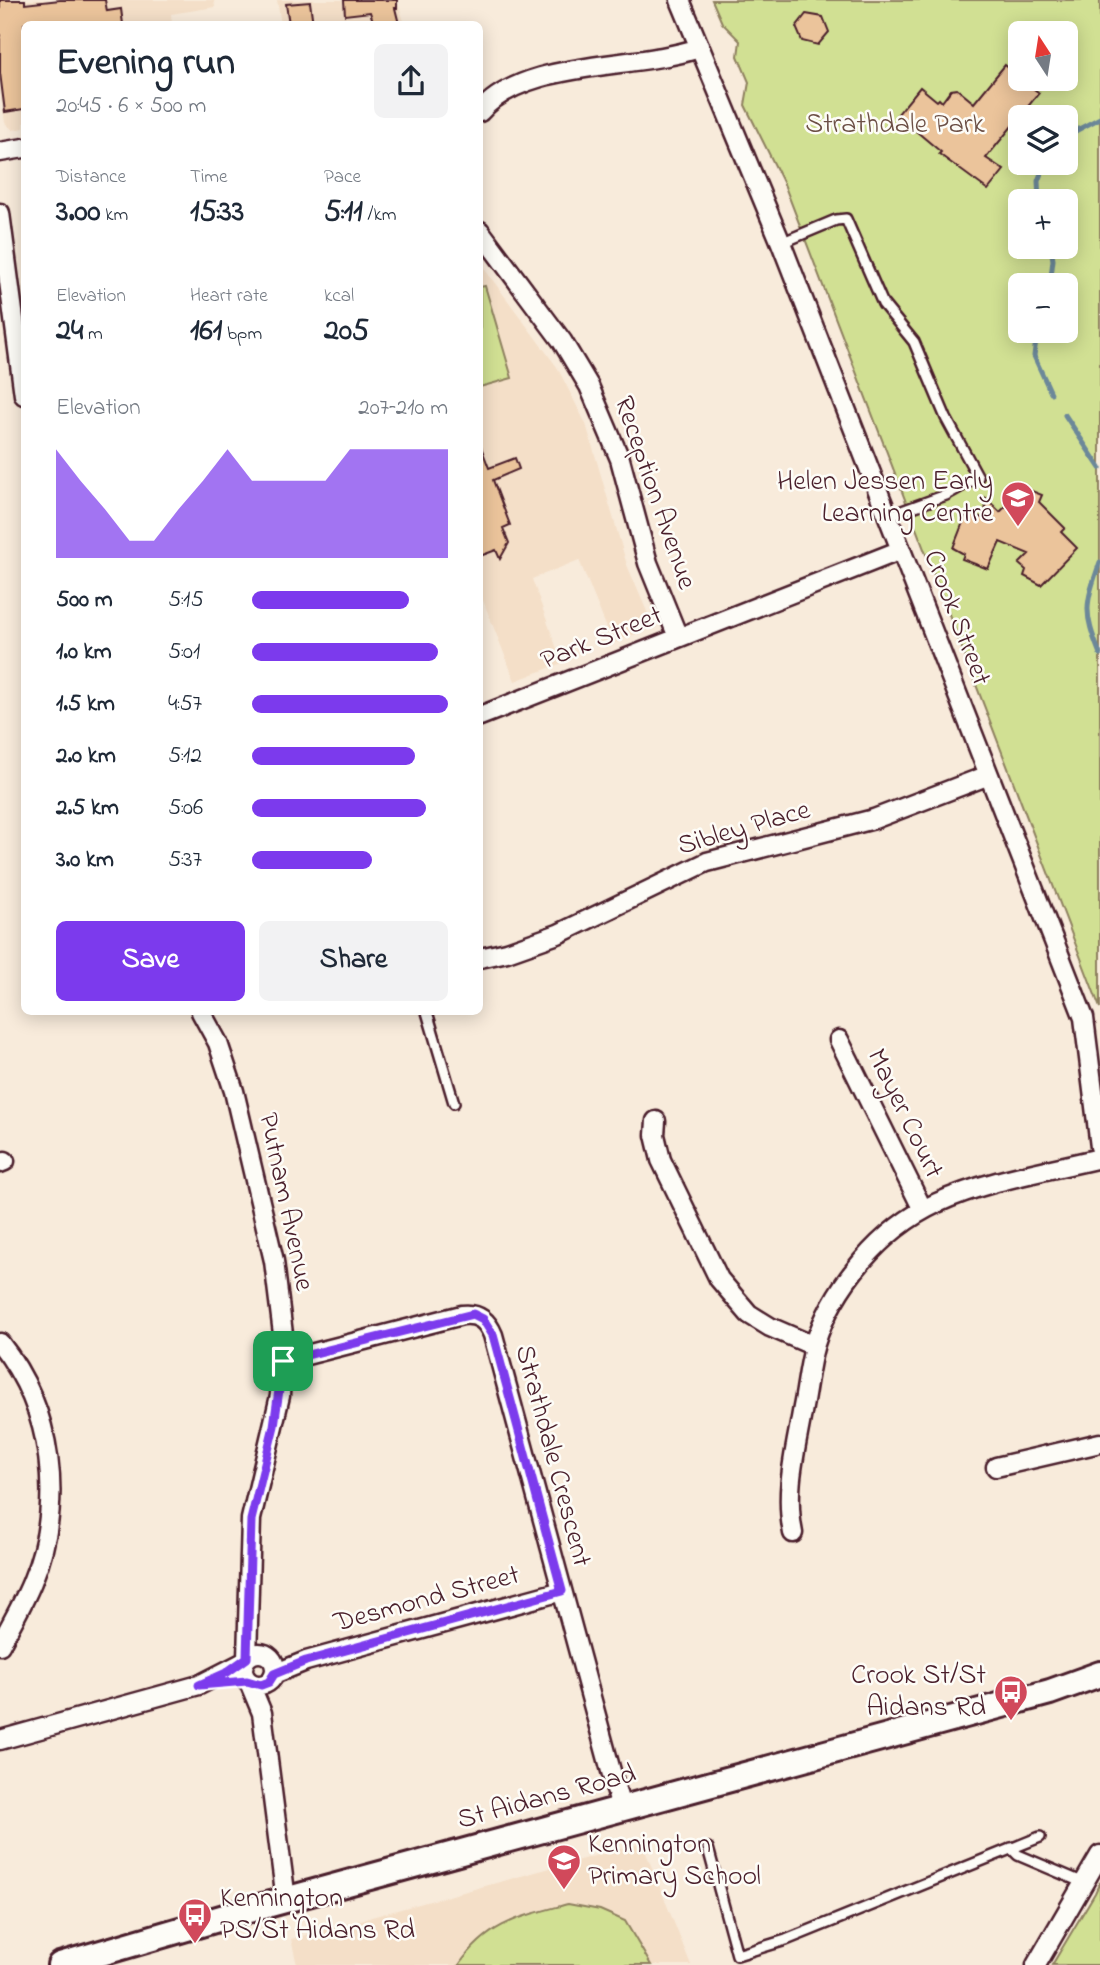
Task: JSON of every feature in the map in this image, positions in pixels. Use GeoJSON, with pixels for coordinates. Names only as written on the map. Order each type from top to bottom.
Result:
{"type":"FeatureCollection","features":[{"type":"Feature","properties":{"kind":"street","name":"Crook Street"},"geometry":{"type":"LineString","coordinates":[[680,0],[780,243],[1084,1018],[1100,1147]]}},
{"type":"Feature","properties":{"kind":"street"},"geometry":{"type":"LineString","coordinates":[[483,109],[505,89],[531,78],[657,59],[699,48]]}},
{"type":"Feature","properties":{"kind":"street"},"geometry":{"type":"LineString","coordinates":[[0,152],[21,148]]}},
{"type":"Feature","properties":{"kind":"street"},"geometry":{"type":"LineString","coordinates":[[0,213],[21,372]]}},
{"type":"Feature","properties":{"kind":"street","name":"Reception Avenue"},"geometry":{"type":"LineString","coordinates":[[483,235],[562,341],[589,386],[620,459],[651,571],[678,637]]}},
{"type":"Feature","properties":{"kind":"street","name":"Park Street"},"geometry":{"type":"LineString","coordinates":[[483,715],[901,550]]}},
{"type":"Feature","properties":{"kind":"street","name":"Sibley Place"},"geometry":{"type":"LineString","coordinates":[[483,957],[558,934],[707,862],[874,819],[989,775]]}},
{"type":"Feature","properties":{"kind":"street","name":"Putnam Avenue"},"geometry":{"type":"LineString","coordinates":[[203,1015],[218,1043],[234,1091],[278,1284],[283,1361],[276,1416],[251,1520],[248,1565],[250,1616],[246,1660]]}},
{"type":"Feature","properties":{"kind":"street","name":"Mayer Court"},"geometry":{"type":"LineString","coordinates":[[839,1040],[923,1210]]}},
{"type":"Feature","properties":{"kind":"street"},"geometry":{"type":"LineString","coordinates":[[656,1121],[655,1135],[661,1160],[709,1261],[731,1296],[750,1314],[770,1327],[814,1346]]}},
{"type":"Feature","properties":{"kind":"street"},"geometry":{"type":"LineString","coordinates":[[793,1533],[789,1489],[814,1346],[834,1302],[863,1260],[902,1224],[923,1210],[975,1189],[1100,1158]]}},
{"type":"Feature","properties":{"kind":"street","name":"Strathdale Crescent"},"geometry":{"type":"LineString","coordinates":[[283,1361],[462,1315],[473,1314],[483,1319],[493,1335],[621,1808]]}},
{"type":"Feature","properties":{"kind":"street"},"geometry":{"type":"LineString","coordinates":[[0,1343],[24,1378],[38,1413],[48,1454],[50,1496],[49,1517],[39,1562],[24,1599],[0,1645]]}},
{"type":"Feature","properties":{"kind":"street"},"geometry":{"type":"LineString","coordinates":[[996,1467],[1100,1443]]}},
{"type":"Feature","properties":{"kind":"street","name":"Desmond Street"},"geometry":{"type":"LineString","coordinates":[[271,1668],[306,1661],[562,1591]]}},
{"type":"Feature","properties":{"kind":"street","name":"Putnam Avenue"},"geometry":{"type":"LineString","coordinates":[[250,1616],[271,1668]]}},
{"type":"Feature","properties":{"kind":"street"},"geometry":{"type":"LineString","coordinates":[[199,1685],[261,1653],[271,1668],[262,1713]]}},
{"type":"Feature","properties":{"kind":"street"},"geometry":{"type":"LineString","coordinates":[[246,1660],[242,1672],[262,1713],[286,1900]]}},
{"type":"Feature","properties":{"kind":"street"},"geometry":{"type":"LineString","coordinates":[[0,1740],[199,1685],[248,1682],[261,1685],[271,1668]]}},
{"type":"Feature","properties":{"kind":"street","name":"St Aidans Road"},"geometry":{"type":"LineString","coordinates":[[60,1965],[286,1900],[1050,1692],[1100,1674]]}},
{"type":"Feature","properties":{"kind":"street","name":"St Aidans Road"},"geometry":{"type":"LineString","coordinates":[[1050,1692],[1100,1690]]}},
{"type":"Feature","properties":{"kind":"street"},"geometry":{"type":"LineString","coordinates":[[1036,1965],[1100,1855]]}},
{"type":"Feature","properties":{"kind":"lane"},"geometry":{"type":"LineString","coordinates":[[780,243],[836,220],[846,219],[883,303],[914,342],[946,418],[978,477],[946,495],[888,516]]}},
{"type":"Feature","properties":{"kind":"lane"},"geometry":{"type":"LineString","coordinates":[[428,1015],[454,1103]]}},
{"type":"Feature","properties":{"kind":"lane"},"geometry":{"type":"LineString","coordinates":[[708,1848],[737,1955],[786,1940],[1040,1837]]}},
{"type":"Feature","properties":{"kind":"lane"},"geometry":{"type":"LineString","coordinates":[[1011,1848],[1018,1855],[1084,1883]]}},
{"type":"Feature","properties":{"kind":"shaded area"},"geometry":{"type":"Polygon","coordinates":[[[0,0],[214,0],[215,7],[171,14],[172,21],[21,21],[21,129],[13,130],[5,123],[0,89],[0,0]]]}},
{"type":"Feature","properties":{"kind":"shaded area"},"geometry":{"type":"Polygon","coordinates":[[[277,0],[397,0],[404,21],[280,21],[277,0]]]}},
{"type":"Feature","properties":{"kind":"shaded area"},"geometry":{"type":"Polygon","coordinates":[[[483,267],[557,367],[586,424],[627,565],[651,621],[648,629],[613,643],[579,560],[532,579],[562,663],[515,681],[483,601],[483,267]]]}},
{"type":"Feature","properties":{"kind":"shaded area","name":"Kennington Primary School"},"geometry":{"type":"Polygon","coordinates":[[[642,1843],[691,1965],[297,1965],[291,1939],[642,1843]]]}},
{"type":"Feature","properties":{"kind":"green space","name":"Strathdale Park"},"geometry":{"type":"Polygon","coordinates":[[[712,0],[1100,0],[1100,1008],[784,184],[745,105],[749,82],[738,56],[740,41],[722,23],[712,0]]]}},
{"type":"Feature","properties":{"kind":"green space"},"geometry":{"type":"Polygon","coordinates":[[[483,286],[512,378],[483,386],[483,286]]]}},
{"type":"Feature","properties":{"kind":"green space"},"geometry":{"type":"Polygon","coordinates":[[[1100,1882],[1100,1965],[1052,1965],[1095,1893],[1100,1882]]]}},
{"type":"Feature","properties":{"kind":"green space"},"geometry":{"type":"Polygon","coordinates":[[[568,1904],[600,1910],[625,1921],[651,1965],[459,1965],[482,1939],[494,1930],[520,1918],[568,1904]]]}},
{"type":"Feature","properties":{"kind":"building"},"geometry":{"type":"Polygon","coordinates":[[[0,0],[25,0],[25,4],[60,0],[105,0],[107,11],[121,9],[123,21],[21,21],[21,109],[5,112],[0,73],[0,0]]]}},
{"type":"Feature","properties":{"kind":"building"},"geometry":{"type":"Polygon","coordinates":[[[344,0],[397,0],[395,8],[398,21],[373,21],[370,12],[345,15],[344,0]]]}},
{"type":"Feature","properties":{"kind":"building"},"geometry":{"type":"Polygon","coordinates":[[[310,2],[313,21],[289,21],[286,4],[310,2]]]}},
{"type":"Feature","properties":{"kind":"building"},"geometry":{"type":"Polygon","coordinates":[[[806,14],[823,17],[829,32],[818,45],[802,41],[796,27],[806,14]]]}},
{"type":"Feature","properties":{"kind":"building"},"geometry":{"type":"Polygon","coordinates":[[[1005,65],[1008,67],[1008,91],[1039,93],[1029,105],[1008,105],[1008,131],[986,158],[1004,170],[988,190],[939,154],[941,152],[897,115],[920,87],[942,102],[951,90],[957,89],[974,103],[1005,65]]]}},
{"type":"Feature","properties":{"kind":"building"},"geometry":{"type":"Polygon","coordinates":[[[483,452],[489,468],[515,458],[519,469],[493,480],[510,525],[503,528],[509,543],[500,559],[496,550],[483,555],[483,452]]]}},
{"type":"Feature","properties":{"kind":"building"},"geometry":{"type":"Polygon","coordinates":[[[1024,488],[1042,495],[1039,502],[1065,528],[1061,532],[1077,548],[1041,585],[1024,576],[1026,570],[1019,564],[1029,554],[1000,542],[988,569],[962,559],[964,554],[953,548],[967,512],[985,519],[986,498],[1000,512],[1024,488]]]}},
{"type":"Feature","properties":{"kind":"waterway"},"geometry":{"type":"LineString","coordinates":[[1078,130],[1100,118]]}},
{"type":"Feature","properties":{"kind":"waterway"},"geometry":{"type":"LineString","coordinates":[[1038,189],[1040,175]]}},
{"type":"Feature","properties":{"kind":"waterway"},"geometry":{"type":"LineString","coordinates":[[1051,273],[1053,259]]}},
{"type":"Feature","properties":{"kind":"waterway"},"geometry":{"type":"LineString","coordinates":[[1036,343],[1034,356],[1051,393]]}},
{"type":"Feature","properties":{"kind":"waterway"},"geometry":{"type":"LineString","coordinates":[[1065,415],[1100,468]]}},
{"type":"Feature","properties":{"kind":"waterway"},"geometry":{"type":"LineString","coordinates":[[1100,562],[1088,608],[1091,628],[1100,654]]}},
{"type":"Feature","properties":{"kind":"place","name":"Helen Jessen Early Learning Centre"},"geometry":{"type":"Point","coordinates":[1018,528]}},
{"type":"Feature","properties":{"kind":"place","name":"Crook St/St Aidans Rd"},"geometry":{"type":"Point","coordinates":[1011,1722]}},
{"type":"Feature","properties":{"kind":"place","name":"Kennington Primary School"},"geometry":{"type":"Point","coordinates":[564,1891]}},
{"type":"Feature","properties":{"kind":"place","name":"Kennington PS/St Aidans Rd"},"geometry":{"type":"Point","coordinates":[195,1945]}},
{"type":"Feature","properties":{"kind":"route"},"geometry":{"type":"LineString","coordinates":[[473,1314],[483,1319],[493,1335],[562,1591],[306,1661],[274,1674],[269,1682],[261,1685],[247,1681],[199,1685],[237,1667],[247,1658],[251,1520],[274,1426],[283,1361],[462,1315],[473,1314]]}}]}
